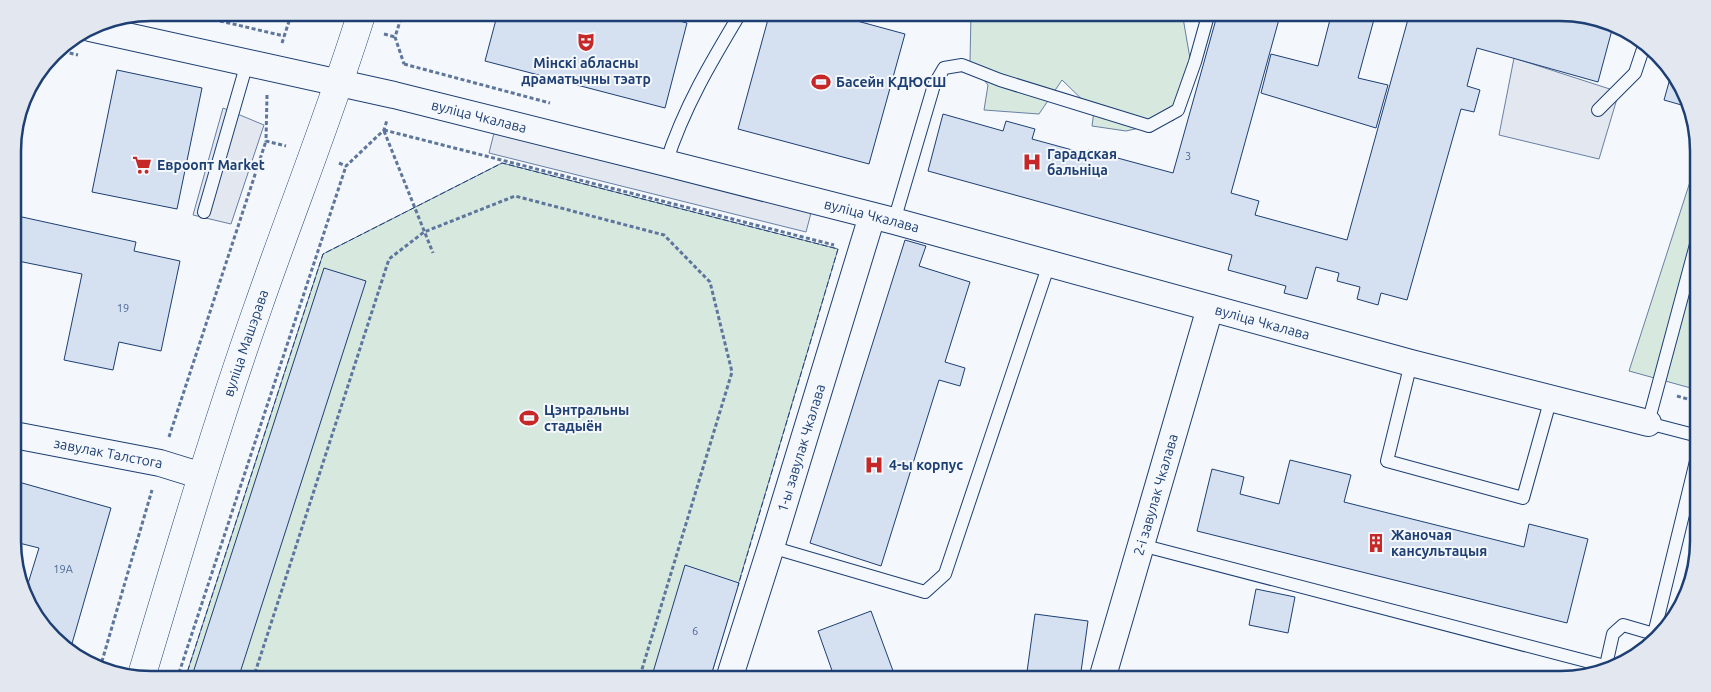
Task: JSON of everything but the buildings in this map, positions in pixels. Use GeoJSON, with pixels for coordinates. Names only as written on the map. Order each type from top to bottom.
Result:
{"type":"FeatureCollection","features":[{"type":"Feature","properties":{"kind":"main road","name":"вуліца Машэрава"},"geometry":{"type":"LineString","coordinates":[[143,671],[202,476],[257,308],[300,193],[359,22]]}},
{"type":"Feature","properties":{"kind":"street","name":"вуліца Чкалава"},"geometry":{"type":"LineString","coordinates":[[102,31],[394,95],[666,163],[883,219],[1411,363],[1648,423]]}},
{"type":"Feature","properties":{"kind":"street","name":"1-ы завулак Чкалава"},"geometry":{"type":"LineString","coordinates":[[732,671],[862,252],[883,219]]}},
{"type":"Feature","properties":{"kind":"street","name":"2-і завулак Чкалава"},"geometry":{"type":"LineString","coordinates":[[1105,670],[1210,308]]}},
{"type":"Feature","properties":{"kind":"street","name":"завулак Талстога"},"geometry":{"type":"LineString","coordinates":[[21,436],[160,463],[202,476]]}},
{"type":"Feature","properties":{"kind":"lane"},"geometry":{"type":"LineString","coordinates":[[883,219],[934,85],[944,68],[962,66],[1000,80],[1149,126],[1178,110],[1195,62],[1206,21]]}},
{"type":"Feature","properties":{"kind":"lane"},"geometry":{"type":"LineString","coordinates":[[666,163],[675,136],[705,72],[735,22]]}},
{"type":"Feature","properties":{"kind":"lane"},"geometry":{"type":"LineString","coordinates":[[1598,110],[1635,73],[1642,51]]}},
{"type":"Feature","properties":{"kind":"lane"},"geometry":{"type":"LineString","coordinates":[[204,212],[246,63]]}},
{"type":"Feature","properties":{"kind":"lane"},"geometry":{"type":"LineString","coordinates":[[771,547],[925,592],[945,574],[1049,264]]}},
{"type":"Feature","properties":{"kind":"lane"},"geometry":{"type":"LineString","coordinates":[[1690,267],[1648,423],[1690,434]]}},
{"type":"Feature","properties":{"kind":"lane"},"geometry":{"type":"LineString","coordinates":[[1411,363],[1387,462],[1522,498],[1551,398]]}},
{"type":"Feature","properties":{"kind":"lane"},"geometry":{"type":"LineString","coordinates":[[1656,629],[1690,486]]}},
{"type":"Feature","properties":{"kind":"lane"},"geometry":{"type":"LineString","coordinates":[[1142,545],[1600,665]]}},
{"type":"Feature","properties":{"kind":"lane"},"geometry":{"type":"LineString","coordinates":[[1606,662],[1613,634],[1623,625],[1650,635]]}},
{"type":"Feature","properties":{"kind":"path"},"geometry":{"type":"LineString","coordinates":[[224,22],[284,36]]}},
{"type":"Feature","properties":{"kind":"path"},"geometry":{"type":"LineString","coordinates":[[433,253],[384,130],[862,252]]}},
{"type":"Feature","properties":{"kind":"path"},"geometry":{"type":"LineString","coordinates":[[102,661],[160,463],[266,141]]}},
{"type":"Feature","properties":{"kind":"path"},"geometry":{"type":"LineString","coordinates":[[180,671],[346,166]]}},
{"type":"Feature","properties":{"kind":"path"},"geometry":{"type":"LineString","coordinates":[[256,671],[389,259],[424,232],[515,196],[664,235],[710,282],[732,372],[642,671]]}},
{"type":"Feature","properties":{"kind":"shaded area"},"geometry":{"type":"Polygon","coordinates":[[[971,21],[1184,21],[1192,70],[1174,120],[1126,131],[1092,126],[1094,111],[1062,80],[1039,114],[984,110],[988,85],[970,62],[971,21]]]}},
{"type":"Feature","properties":{"kind":"shaded area"},"geometry":{"type":"Polygon","coordinates":[[[1514,58],[1619,92],[1599,159],[1499,135],[1514,58]]]}},
{"type":"Feature","properties":{"kind":"shaded area"},"geometry":{"type":"Polygon","coordinates":[[[223,108],[264,125],[231,224],[193,215],[223,108]]]}},
{"type":"Feature","properties":{"kind":"shaded area"},"geometry":{"type":"Polygon","coordinates":[[[494,133],[811,213],[806,232],[489,153],[494,133]]]}},
{"type":"Feature","properties":{"kind":"shaded area","name":"Цэнтральны стадыён"},"geometry":{"type":"Polygon","coordinates":[[[502,163],[838,249],[712,671],[188,671],[323,254],[502,163]]]}},
{"type":"Feature","properties":{"kind":"shaded area"},"geometry":{"type":"Polygon","coordinates":[[[1690,182],[1690,388],[1629,371],[1690,182]]]}},
{"type":"Feature","properties":{"kind":"fence"},"geometry":{"type":"LineString","coordinates":[[188,671],[323,254],[502,163],[838,249],[738,586]]}},
{"type":"Feature","properties":{"kind":"place","name":"Мінскі абласны драматычны тэатр"},"geometry":{"type":"Point","coordinates":[586,42]}},
{"type":"Feature","properties":{"kind":"place","name":"Басейн КДЮСШ"},"geometry":{"type":"Point","coordinates":[821,82]}},
{"type":"Feature","properties":{"kind":"place","name":"Гарадская бальніца"},"geometry":{"type":"Point","coordinates":[1032,162]}},
{"type":"Feature","properties":{"kind":"place","name":"Евроопт Market"},"geometry":{"type":"Point","coordinates":[142,165]}},
{"type":"Feature","properties":{"kind":"place","name":"Цэнтральны стадыён"},"geometry":{"type":"Point","coordinates":[529,418]}},
{"type":"Feature","properties":{"kind":"place","name":"4-ы корпус"},"geometry":{"type":"Point","coordinates":[874,465]}},
{"type":"Feature","properties":{"kind":"place","name":"Жаночая кансультацыя"},"geometry":{"type":"Point","coordinates":[1376,543]}}]}
